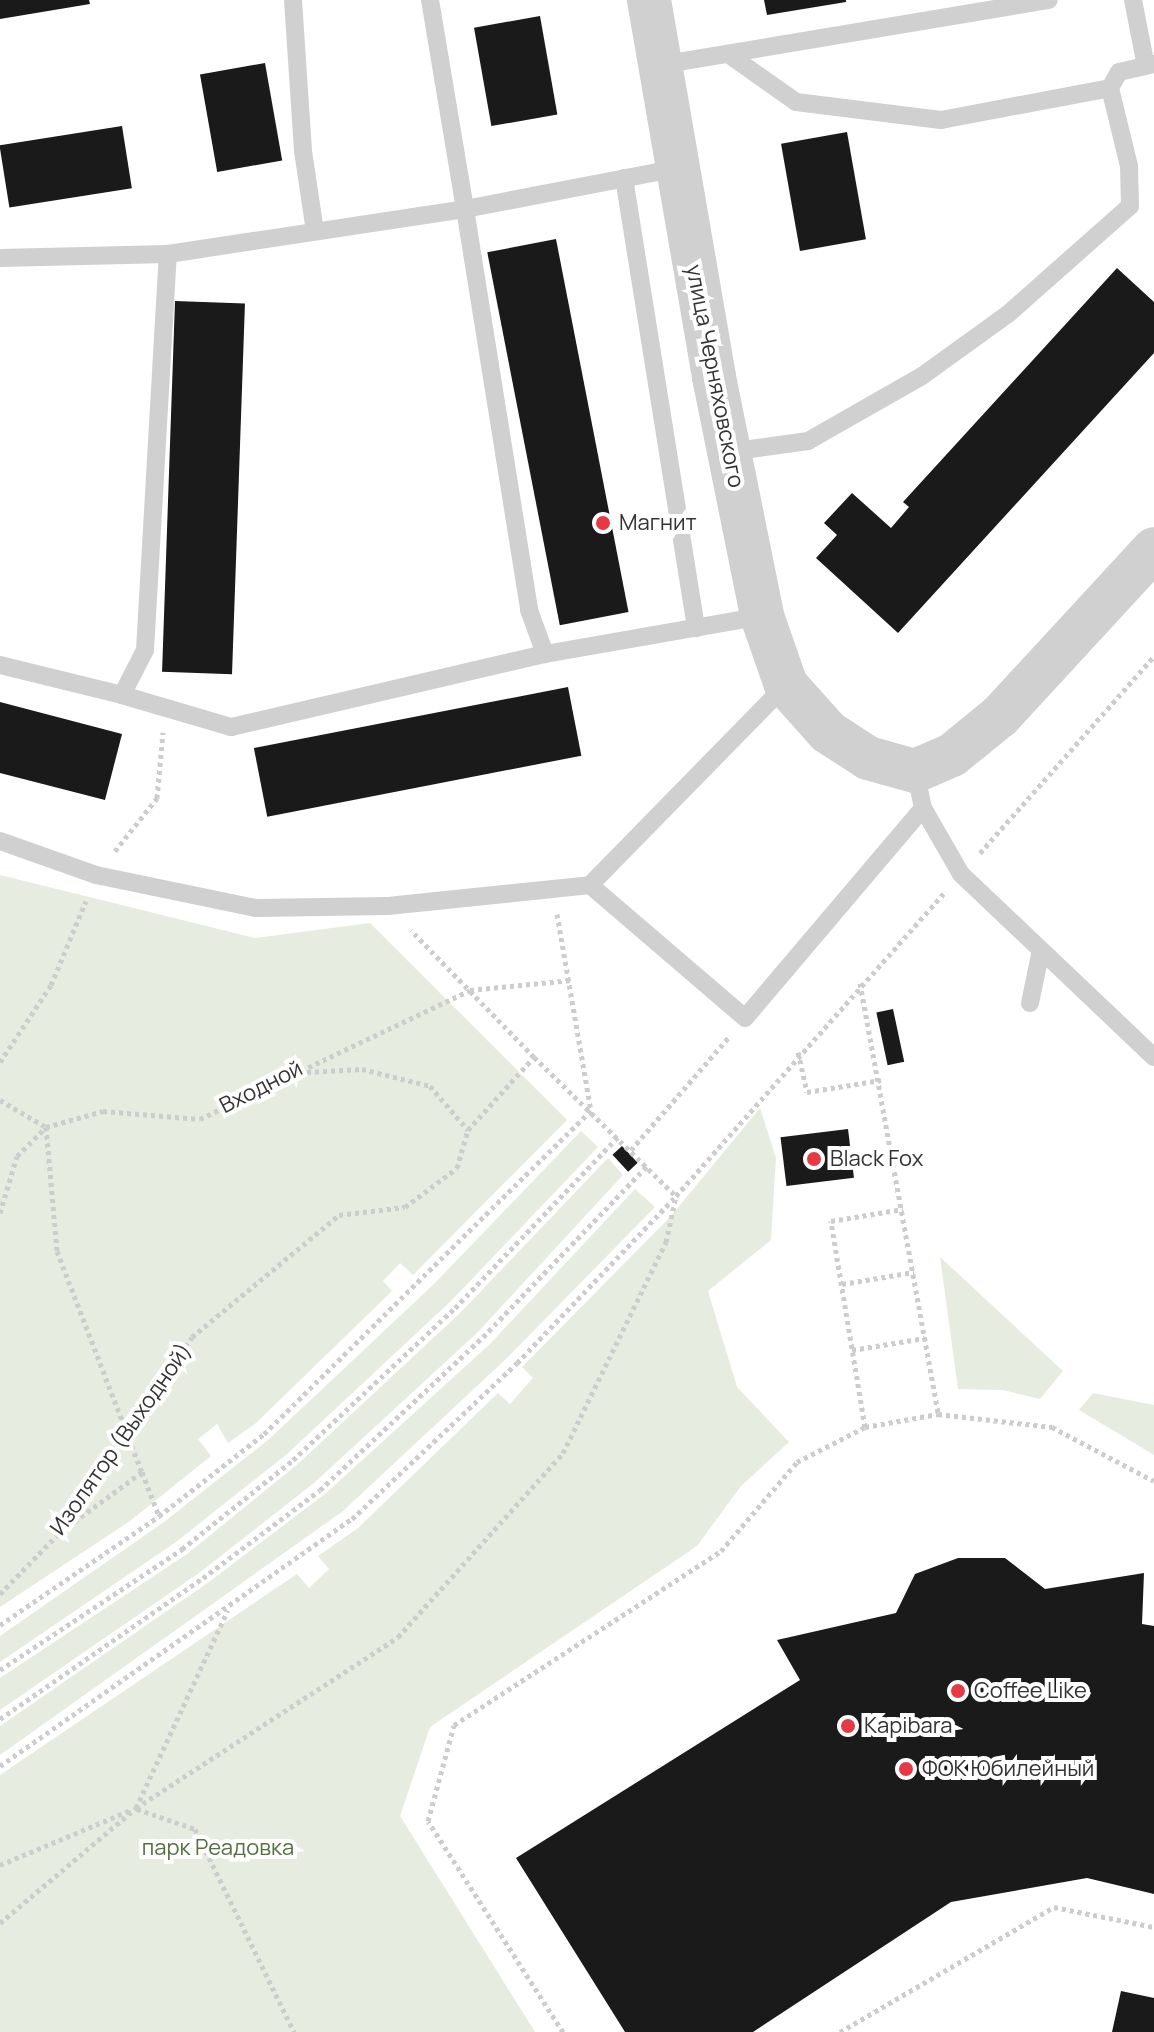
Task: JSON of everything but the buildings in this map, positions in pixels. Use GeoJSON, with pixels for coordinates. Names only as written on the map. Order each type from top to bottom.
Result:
{"type":"FeatureCollection","features":[{"type":"Feature","properties":{"kind":"street","name":"улица Черняховского"},"geometry":{"type":"LineString","coordinates":[[649,0],[729,452],[762,616],[786,685],[828,732],[919,790]]}},
{"type":"Feature","properties":{"kind":"street"},"geometry":{"type":"LineString","coordinates":[[919,790],[952,755],[1000,716],[1154,549]]}},
{"type":"Feature","properties":{"kind":"lane"},"geometry":{"type":"LineString","coordinates":[[293,0],[303,151],[315,231]]}},
{"type":"Feature","properties":{"kind":"lane"},"geometry":{"type":"LineString","coordinates":[[430,0],[529,610],[545,654]]}},
{"type":"Feature","properties":{"kind":"lane"},"geometry":{"type":"LineString","coordinates":[[660,65],[1049,0]]}},
{"type":"Feature","properties":{"kind":"lane"},"geometry":{"type":"LineString","coordinates":[[729,452],[808,441],[922,376],[1008,314],[1130,206],[1129,166],[1110,88],[1119,72],[1150,65],[1133,0]]}},
{"type":"Feature","properties":{"kind":"lane"},"geometry":{"type":"LineString","coordinates":[[728,54],[796,102],[941,120],[1110,88]]}},
{"type":"Feature","properties":{"kind":"lane"},"geometry":{"type":"LineString","coordinates":[[0,258],[168,254],[465,209],[678,168]]}},
{"type":"Feature","properties":{"kind":"lane"},"geometry":{"type":"LineString","coordinates":[[624,178],[696,628]]}},
{"type":"Feature","properties":{"kind":"lane"},"geometry":{"type":"LineString","coordinates":[[122,695],[145,650],[168,254]]}},
{"type":"Feature","properties":{"kind":"lane"},"geometry":{"type":"LineString","coordinates":[[0,665],[122,695],[231,727],[545,654],[762,616]]}},
{"type":"Feature","properties":{"kind":"lane"},"geometry":{"type":"LineString","coordinates":[[0,841],[96,875],[256,908],[388,906],[590,885],[786,685]]}},
{"type":"Feature","properties":{"kind":"lane"},"geometry":{"type":"LineString","coordinates":[[590,885],[745,1018],[919,790],[961,874],[1154,1057]]}},
{"type":"Feature","properties":{"kind":"lane"},"geometry":{"type":"LineString","coordinates":[[1030,1003],[1041,950]]}},
{"type":"Feature","properties":{"kind":"path"},"geometry":{"type":"LineString","coordinates":[[0,1766],[228,1609],[352,1519],[517,1363],[676,1196],[798,1052],[1154,656]]}},
{"type":"Feature","properties":{"kind":"path"},"geometry":{"type":"LineString","coordinates":[[552,889],[572,980],[591,1110]]}},
{"type":"Feature","properties":{"kind":"path"},"geometry":{"type":"LineString","coordinates":[[388,906],[534,1057],[676,1196]]}},
{"type":"Feature","properties":{"kind":"path","name":"Входной"},"geometry":{"type":"LineString","coordinates":[[0,1213],[17,1156],[46,1127],[103,1111],[200,1119],[286,1073],[470,990],[572,980]]}},
{"type":"Feature","properties":{"kind":"path"},"geometry":{"type":"LineString","coordinates":[[860,982],[881,1080],[938,1414]]}},
{"type":"Feature","properties":{"kind":"path"},"geometry":{"type":"LineString","coordinates":[[631,1150],[745,1018]]}},
{"type":"Feature","properties":{"kind":"path"},"geometry":{"type":"LineString","coordinates":[[798,1052],[807,1092],[881,1080]]}},
{"type":"Feature","properties":{"kind":"path","name":"Изолятор (Выходной)"},"geometry":{"type":"LineString","coordinates":[[0,1594],[60,1532],[192,1337],[339,1215],[405,1207],[457,1168],[468,1130],[534,1057]]}},
{"type":"Feature","properties":{"kind":"path"},"geometry":{"type":"LineString","coordinates":[[286,1073],[362,1069],[430,1086],[468,1130]]}},
{"type":"Feature","properties":{"kind":"path"},"geometry":{"type":"LineString","coordinates":[[0,1100],[46,1127],[57,1251],[159,1516]]}},
{"type":"Feature","properties":{"kind":"path"},"geometry":{"type":"LineString","coordinates":[[0,1625],[159,1516],[264,1434],[591,1110]]}},
{"type":"Feature","properties":{"kind":"path"},"geometry":{"type":"LineString","coordinates":[[0,1670],[182,1549],[293,1460],[455,1308],[618,1137]]}},
{"type":"Feature","properties":{"kind":"path"},"geometry":{"type":"LineString","coordinates":[[0,1719],[203,1578],[320,1490],[483,1337],[647,1166]]}},
{"type":"Feature","properties":{"kind":"path"},"geometry":{"type":"LineString","coordinates":[[0,1923],[136,1808],[398,1637],[563,1453],[666,1242],[676,1196]]}},
{"type":"Feature","properties":{"kind":"path"},"geometry":{"type":"LineString","coordinates":[[865,1427],[831,1221],[903,1209]]}},
{"type":"Feature","properties":{"kind":"path"},"geometry":{"type":"LineString","coordinates":[[842,1284],[914,1272]]}},
{"type":"Feature","properties":{"kind":"path"},"geometry":{"type":"LineString","coordinates":[[852,1350],[925,1338]]}},
{"type":"Feature","properties":{"kind":"path"},"geometry":{"type":"LineString","coordinates":[[563,2032],[428,1821],[454,1725],[721,1551],[797,1462],[865,1427],[938,1414],[1052,1427],[1154,1481]]}},
{"type":"Feature","properties":{"kind":"path"},"geometry":{"type":"LineString","coordinates":[[60,1532],[142,1472]]}},
{"type":"Feature","properties":{"kind":"path"},"geometry":{"type":"LineString","coordinates":[[136,1808],[228,1609]]}},
{"type":"Feature","properties":{"kind":"path"},"geometry":{"type":"LineString","coordinates":[[0,1865],[136,1808],[195,1829],[294,2032]]}},
{"type":"Feature","properties":{"kind":"path"},"geometry":{"type":"LineString","coordinates":[[840,2032],[1054,1907],[1154,1927]]}},
{"type":"Feature","properties":{"kind":"green space"},"geometry":{"type":"Polygon","coordinates":[[[0,875],[255,938],[370,923],[567,1120],[413,1275],[400,1263],[383,1281],[392,1291],[256,1423],[228,1443],[217,1424],[198,1439],[211,1456],[130,1521],[0,1607],[0,875]]]}},
{"type":"Feature","properties":{"kind":"green space","name":"парк Реадовка"},"geometry":{"type":"Polygon","coordinates":[[[760,1108],[776,1158],[771,1240],[708,1291],[737,1387],[789,1442],[741,1486],[697,1546],[430,1727],[400,1816],[535,2032],[0,2032],[0,1775],[297,1574],[309,1588],[329,1569],[318,1556],[358,1528],[498,1393],[510,1404],[533,1378],[522,1367],[671,1216],[760,1108]]]}},
{"type":"Feature","properties":{"kind":"green space"},"geometry":{"type":"Polygon","coordinates":[[[581,1131],[598,1147],[451,1301],[287,1454],[176,1542],[0,1662],[0,1636],[164,1522],[268,1440],[434,1284],[581,1131]]]}},
{"type":"Feature","properties":{"kind":"green space"},"geometry":{"type":"Polygon","coordinates":[[[608,1158],[623,1175],[478,1332],[314,1483],[199,1573],[0,1710],[0,1678],[187,1554],[299,1463],[460,1313],[608,1158]]]}},
{"type":"Feature","properties":{"kind":"green space"},"geometry":{"type":"Polygon","coordinates":[[[635,1189],[655,1207],[506,1359],[343,1511],[0,1755],[0,1726],[209,1582],[326,1493],[490,1344],[635,1189]]]}},
{"type":"Feature","properties":{"kind":"green space"},"geometry":{"type":"Polygon","coordinates":[[[940,1257],[1063,1371],[1040,1399],[1003,1390],[958,1389],[940,1257]]]}},
{"type":"Feature","properties":{"kind":"green space"},"geometry":{"type":"Polygon","coordinates":[[[1093,1393],[1154,1405],[1154,1455],[1079,1410],[1093,1393]]]}},
{"type":"Feature","properties":{"kind":"place","name":"Магнит"},"geometry":{"type":"Point","coordinates":[603,523]}},
{"type":"Feature","properties":{"kind":"place","name":"Black Fox"},"geometry":{"type":"Point","coordinates":[814,1159]}},
{"type":"Feature","properties":{"kind":"place","name":"Coffee Like"},"geometry":{"type":"Point","coordinates":[958,1691]}},
{"type":"Feature","properties":{"kind":"place","name":"Kapibara"},"geometry":{"type":"Point","coordinates":[848,1726]}},
{"type":"Feature","properties":{"kind":"place","name":"ФОК Юбилейный"},"geometry":{"type":"Point","coordinates":[906,1769]}}]}
